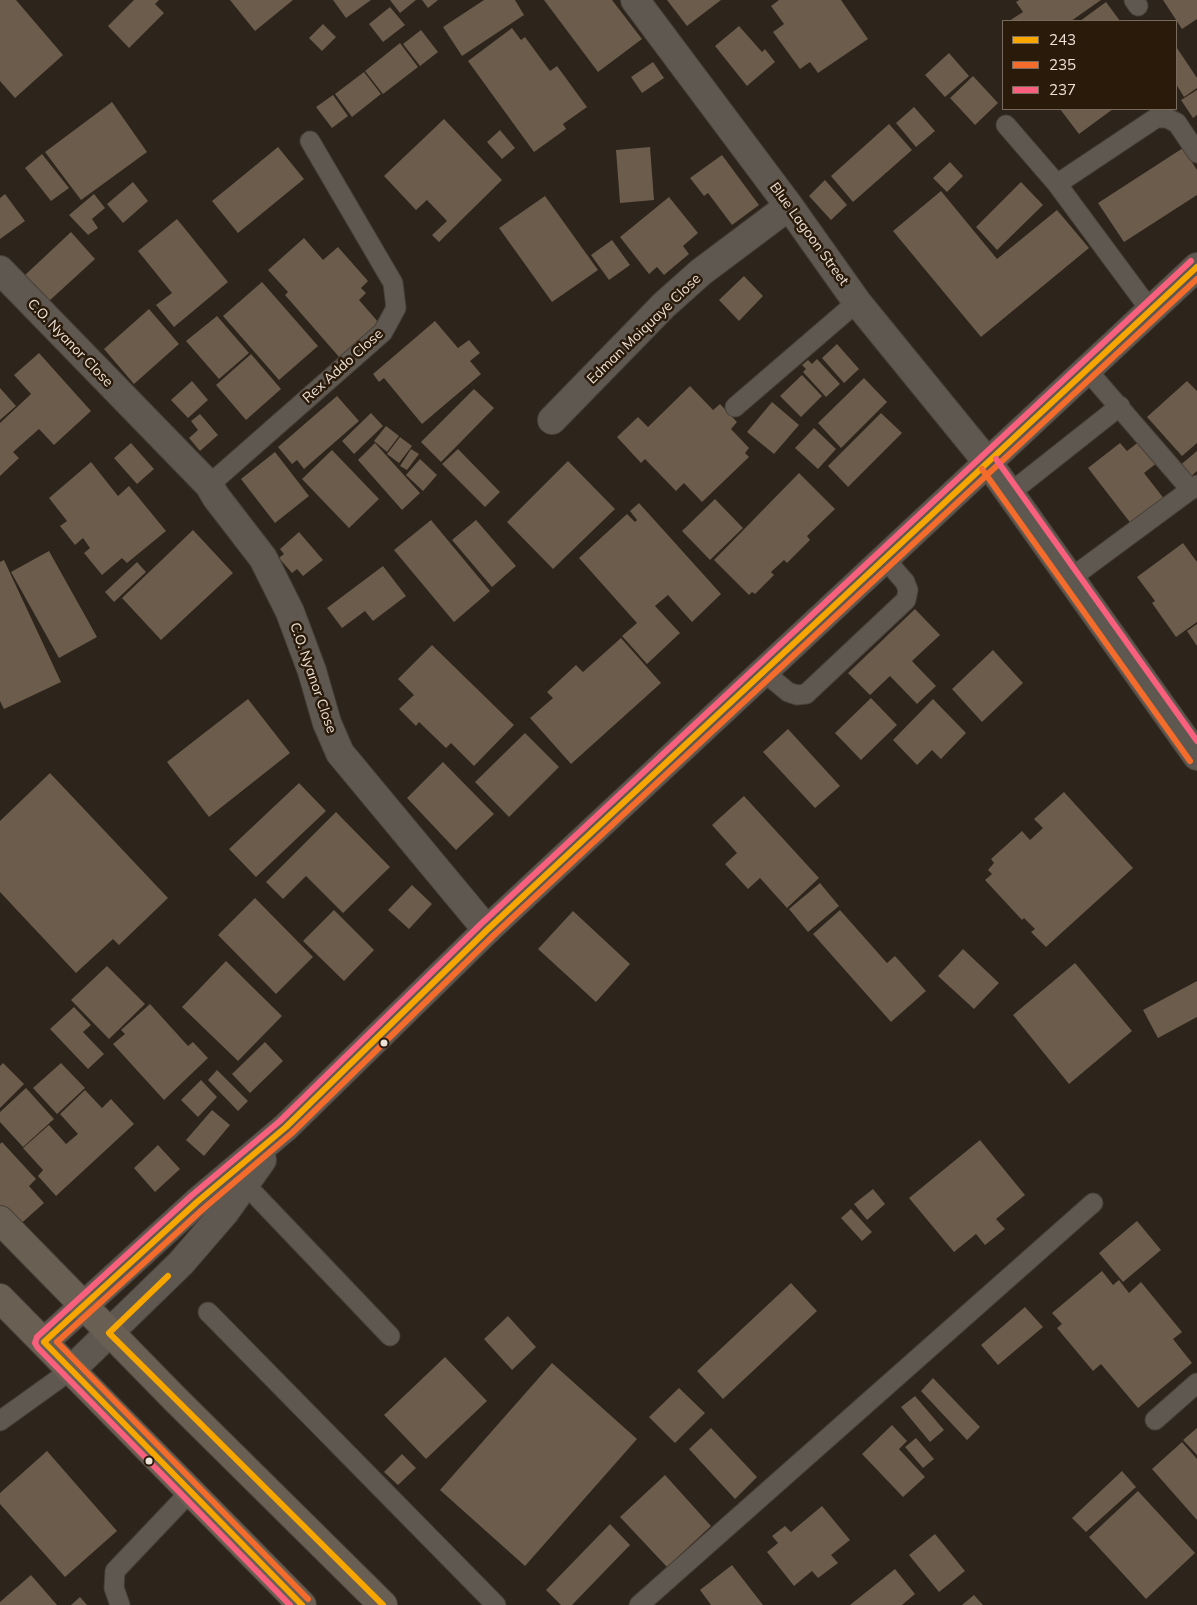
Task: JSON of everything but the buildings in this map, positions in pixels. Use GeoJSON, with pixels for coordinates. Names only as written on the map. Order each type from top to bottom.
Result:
{"type":"FeatureCollection","features":[{"type":"Feature","properties":{"kind":"highway"},"geometry":{"type":"LineString","coordinates":[[0,1220],[84,1304],[110,1333],[383,1605]]}},
{"type":"Feature","properties":{"kind":"highway"},"geometry":{"type":"LineString","coordinates":[[0,1298],[302,1605]]}},
{"type":"Feature","properties":{"kind":"street","name":"Blue Lagoon Street"},"geometry":{"type":"LineString","coordinates":[[636,0],[789,206],[857,302],[1010,493],[1197,756]]}},
{"type":"Feature","properties":{"kind":"street","name":"Edman Moiquaye Close"},"geometry":{"type":"LineString","coordinates":[[552,420],[664,306],[701,272],[789,206]]}},
{"type":"Feature","properties":{"kind":"street"},"geometry":{"type":"LineString","coordinates":[[44,1342],[197,1202],[286,1127],[487,930],[1197,267]]}},
{"type":"Feature","properties":{"kind":"street","name":"C.O. Nyanor Close"},"geometry":{"type":"LineString","coordinates":[[0,270],[209,485],[262,558],[286,604],[304,645],[327,723],[340,753],[487,930]]}},
{"type":"Feature","properties":{"kind":"street"},"geometry":{"type":"LineString","coordinates":[[71,1370],[181,1264],[245,1184],[286,1127]]}},
{"type":"Feature","properties":{"kind":"lane"},"geometry":{"type":"LineString","coordinates":[[1057,184],[1156,118],[1168,118],[1177,124],[1197,153]]}},
{"type":"Feature","properties":{"kind":"lane"},"geometry":{"type":"LineString","coordinates":[[1006,125],[1057,184],[1151,311]]}},
{"type":"Feature","properties":{"kind":"lane","name":"Rex Addo Close"},"geometry":{"type":"LineString","coordinates":[[209,485],[383,332],[396,308],[393,283],[310,140]]}},
{"type":"Feature","properties":{"kind":"lane"},"geometry":{"type":"LineString","coordinates":[[735,407],[857,302]]}},
{"type":"Feature","properties":{"kind":"lane"},"geometry":{"type":"LineString","coordinates":[[1071,578],[1194,488],[1087,370]]}},
{"type":"Feature","properties":{"kind":"lane"},"geometry":{"type":"LineString","coordinates":[[1010,493],[1120,406]]}},
{"type":"Feature","properties":{"kind":"lane"},"geometry":{"type":"LineString","coordinates":[[764,672],[788,692],[796,696],[806,694],[813,688],[906,600],[908,590],[905,582],[885,559]]}},
{"type":"Feature","properties":{"kind":"lane"},"geometry":{"type":"LineString","coordinates":[[245,1184],[390,1336]]}},
{"type":"Feature","properties":{"kind":"lane"},"geometry":{"type":"LineString","coordinates":[[639,1605],[1094,1203]]}},
{"type":"Feature","properties":{"kind":"lane"},"geometry":{"type":"LineString","coordinates":[[208,1312],[496,1605]]}},
{"type":"Feature","properties":{"kind":"lane"},"geometry":{"type":"LineString","coordinates":[[0,1421],[71,1370]]}},
{"type":"Feature","properties":{"kind":"lane"},"geometry":{"type":"LineString","coordinates":[[1155,1420],[1197,1383]]}},
{"type":"Feature","properties":{"kind":"lane"},"geometry":{"type":"LineString","coordinates":[[120,1605],[114,1588],[115,1571],[190,1492]]}},
{"type":"Feature","properties":{"kind":"transit line","name":"237"},"geometry":{"type":"LineString","coordinates":[[290,1605],[38,1348],[35,1343],[37,1337],[191,1196],[280,1121],[481,924],[1191,261]]}},
{"type":"Feature","properties":{"kind":"transit line","name":"243"},"geometry":{"type":"LineString","coordinates":[[302,1605],[44,1342],[197,1202],[286,1127],[487,930],[1197,267]]}},
{"type":"Feature","properties":{"kind":"transit line","name":"235"},"geometry":{"type":"LineString","coordinates":[[308,1599],[57,1342],[203,1209],[292,1133],[493,936],[1197,279]]}},
{"type":"Feature","properties":{"kind":"transit line","name":"237"},"geometry":{"type":"LineString","coordinates":[[996,459],[1197,741]]}},
{"type":"Feature","properties":{"kind":"transit line","name":"235"},"geometry":{"type":"LineString","coordinates":[[982,469],[1190,761]]}},
{"type":"Feature","properties":{"kind":"transit line","name":"243"},"geometry":{"type":"LineString","coordinates":[[168,1276],[109,1333],[383,1605]]}}]}
